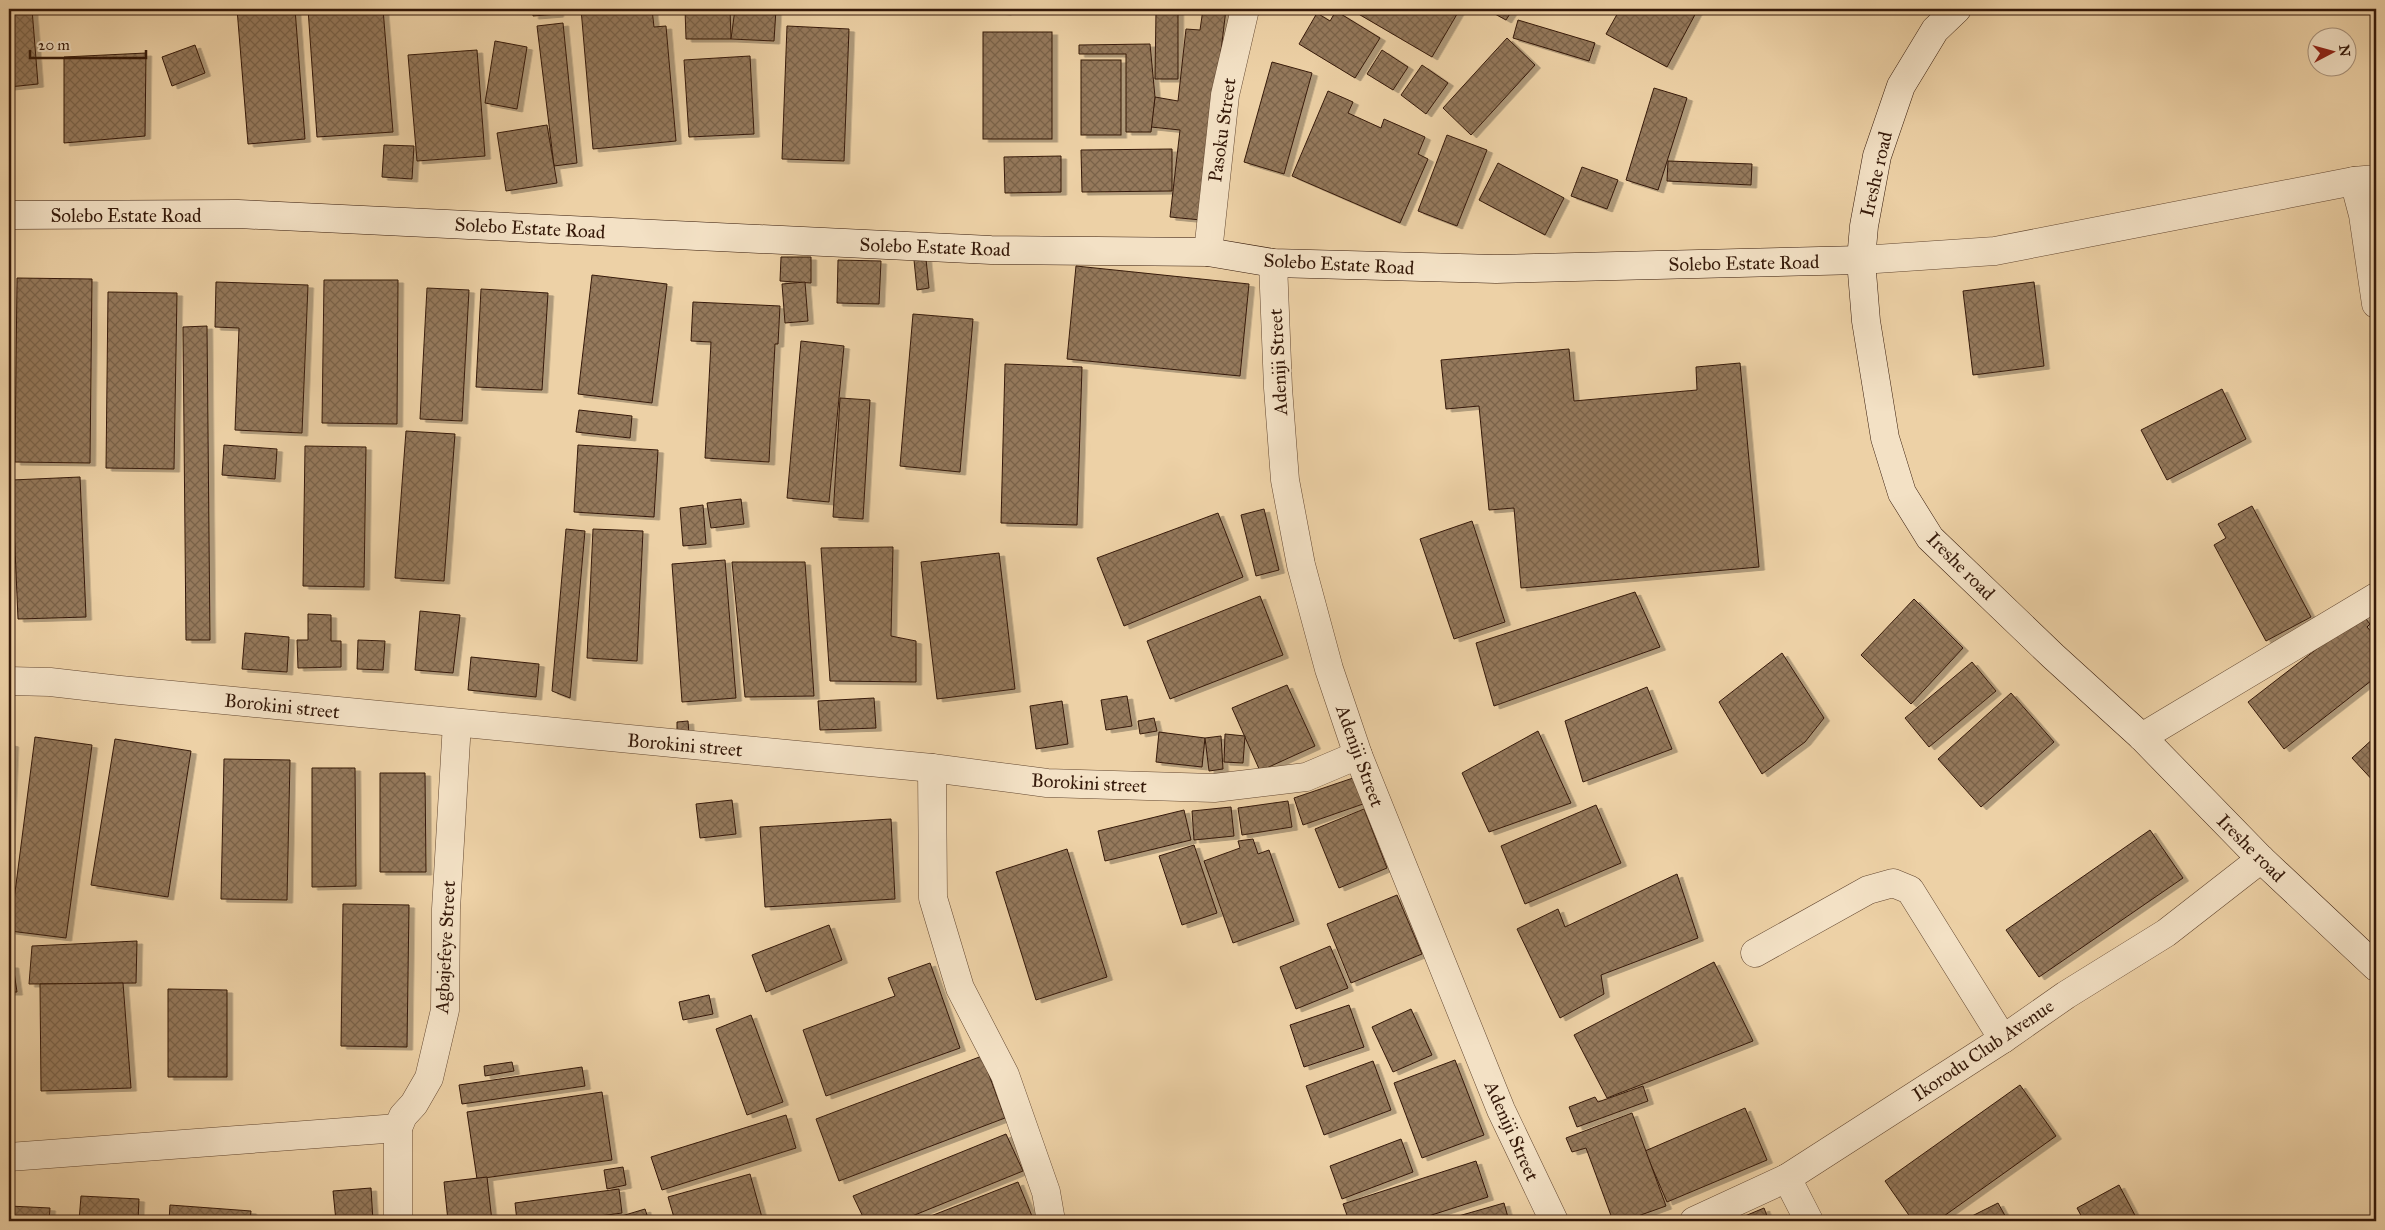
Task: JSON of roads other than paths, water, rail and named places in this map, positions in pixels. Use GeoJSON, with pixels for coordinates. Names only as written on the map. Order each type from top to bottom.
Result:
{"type":"FeatureCollection","features":[{"type":"Feature","properties":{"kind":"street","name":"Pasoku Street"},"geometry":{"type":"LineString","coordinates":[[1208,252],[1225,95],[1245,9]]}},
{"type":"Feature","properties":{"kind":"street","name":"Ireshe road"},"geometry":{"type":"LineString","coordinates":[[1957,9],[1935,30],[1901,86],[1878,156],[1864,226],[1861,260],[1866,321],[1885,438],[1902,493],[1930,538],[2053,656],[2142,737],[2261,859],[2376,967]]}},
{"type":"Feature","properties":{"kind":"street","name":"Solebo Estate Road"},"geometry":{"type":"LineString","coordinates":[[9,215],[238,214],[981,250],[1208,252],[1274,263],[1496,270],[1861,260],[1995,251],[2365,180]]}},
{"type":"Feature","properties":{"kind":"street"},"geometry":{"type":"LineString","coordinates":[[2365,180],[2363,215],[2376,304]]}},
{"type":"Feature","properties":{"kind":"street","name":"Adeniji Street"},"geometry":{"type":"LineString","coordinates":[[1274,263],[1278,388],[1285,480],[1301,565],[1329,669],[1358,755],[1501,1110],[1554,1221]]}},
{"type":"Feature","properties":{"kind":"street"},"geometry":{"type":"LineString","coordinates":[[2142,737],[2376,597]]}},
{"type":"Feature","properties":{"kind":"street","name":"Borokini street"},"geometry":{"type":"LineString","coordinates":[[9,681],[50,682],[932,768],[1047,783],[1214,788],[1306,777],[1358,755]]}},
{"type":"Feature","properties":{"kind":"street","name":"Agbajefeye Street"},"geometry":{"type":"LineString","coordinates":[[398,1128],[403,1116],[414,1104],[429,1078],[445,1010],[446,909],[457,723]]}},
{"type":"Feature","properties":{"kind":"street"},"geometry":{"type":"LineString","coordinates":[[932,768],[933,898],[960,988],[1005,1074],[1046,1192],[1051,1221]]}},
{"type":"Feature","properties":{"kind":"street","name":"Ikorodu Club Avenue"},"geometry":{"type":"LineString","coordinates":[[1694,1221],[1787,1178],[2003,1039],[2066,995],[2166,933],[2261,859]]}},
{"type":"Feature","properties":{"kind":"street"},"geometry":{"type":"LineString","coordinates":[[1755,953],[1868,890],[1893,883],[1910,890],[2003,1039]]}},
{"type":"Feature","properties":{"kind":"street"},"geometry":{"type":"LineString","coordinates":[[9,1157],[398,1128],[398,1221]]}},
{"type":"Feature","properties":{"kind":"street"},"geometry":{"type":"LineString","coordinates":[[1787,1178],[1809,1221]]}}]}
